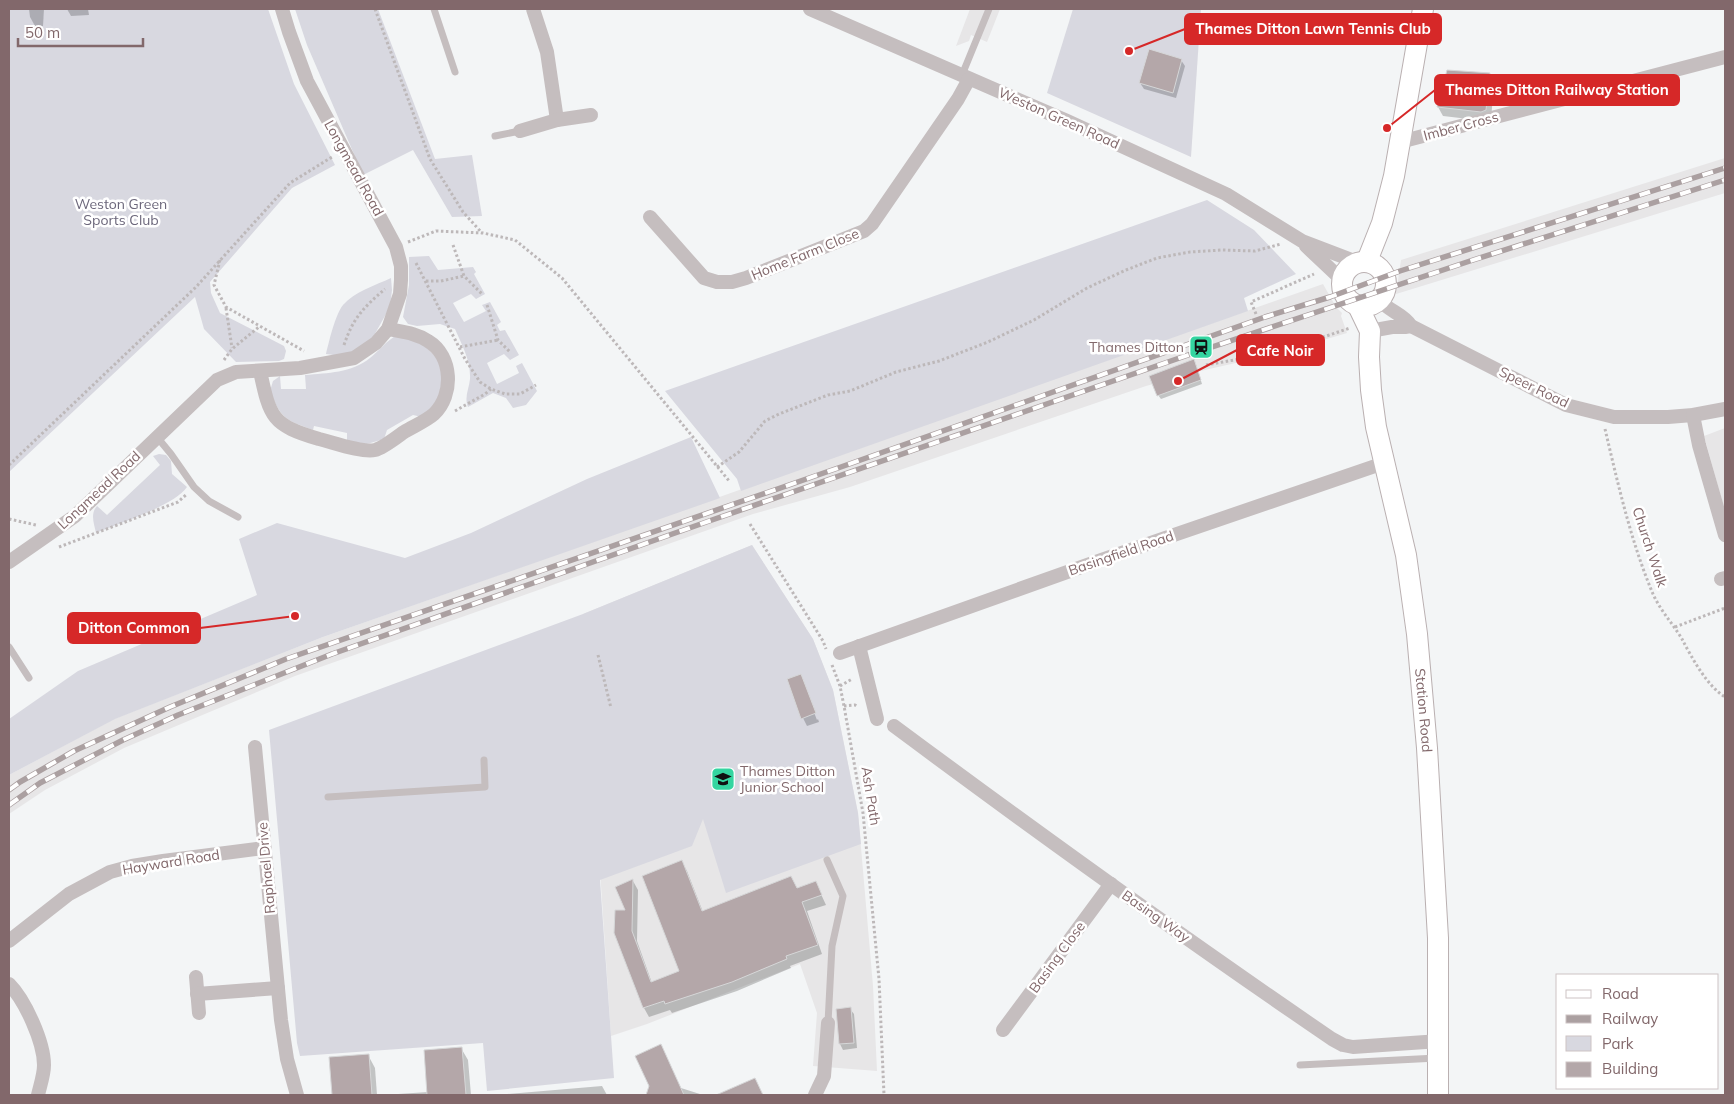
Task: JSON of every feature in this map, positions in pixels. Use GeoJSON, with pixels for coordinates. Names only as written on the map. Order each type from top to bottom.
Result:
{"type":"FeatureCollection","features":[{"type":"Feature","properties":{"kind":"main road"},"geometry":{"type":"LineString","coordinates":[[1362,262],[1382,223],[1400,142],[1423,9]]}},
{"type":"Feature","properties":{"kind":"main road"},"geometry":{"type":"LineString","coordinates":[[1362,262],[1374,264],[1381,268],[1386,278],[1386,291],[1370,312],[1351,302],[1344,293],[1342,280],[1347,268],[1362,262]]}},
{"type":"Feature","properties":{"kind":"main road","name":"Station Road"},"geometry":{"type":"LineString","coordinates":[[1370,312],[1370,390],[1376,427],[1406,555],[1417,634],[1435,870],[1440,1049],[1438,1095]]}},
{"type":"Feature","properties":{"kind":"street","name":"Longmead Road"},"geometry":{"type":"LineString","coordinates":[[9,562],[56,530],[78,520],[156,437],[220,379],[236,372],[300,368],[354,358],[376,343],[388,329],[395,310],[401,280],[396,247],[307,81],[282,9]]}},
{"type":"Feature","properties":{"kind":"street"},"geometry":{"type":"LineString","coordinates":[[533,9],[548,52],[557,120]]}},
{"type":"Feature","properties":{"kind":"street","name":"Weston Green Road"},"geometry":{"type":"LineString","coordinates":[[810,9],[1226,194],[1298,239],[1362,262]]}},
{"type":"Feature","properties":{"kind":"street","name":"Imber Cross"},"geometry":{"type":"LineString","coordinates":[[1400,142],[1725,57]]}},
{"type":"Feature","properties":{"kind":"street","name":"Home Farm Close"},"geometry":{"type":"LineString","coordinates":[[650,217],[704,278],[717,282],[732,282],[746,278],[864,230],[872,224],[958,99],[966,77]]}},
{"type":"Feature","properties":{"kind":"street"},"geometry":{"type":"LineString","coordinates":[[520,131],[557,120],[591,115]]}},
{"type":"Feature","properties":{"kind":"street","name":"Weston Green Road"},"geometry":{"type":"LineString","coordinates":[[1298,239],[1342,280]]}},
{"type":"Feature","properties":{"kind":"street","name":"Speer Road"},"geometry":{"type":"LineString","coordinates":[[1370,312],[1385,307],[1408,321],[1411,326],[1566,405],[1614,416],[1668,417],[1725,410]]}},
{"type":"Feature","properties":{"kind":"street"},"geometry":{"type":"LineString","coordinates":[[1370,312],[1392,327],[1411,326]]}},
{"type":"Feature","properties":{"kind":"street"},"geometry":{"type":"LineString","coordinates":[[260,371],[271,412],[278,422],[296,432],[351,448],[374,450],[433,414],[444,401],[449,382],[447,366],[440,352],[430,342],[415,334],[388,329]]}},
{"type":"Feature","properties":{"kind":"street"},"geometry":{"type":"LineString","coordinates":[[1694,415],[1700,445],[1725,535]]}},
{"type":"Feature","properties":{"kind":"street","name":"Basingfield Road"},"geometry":{"type":"LineString","coordinates":[[840,653],[1101,560],[1384,463]]}},
{"type":"Feature","properties":{"kind":"street"},"geometry":{"type":"LineString","coordinates":[[859,646],[876,719]]}},
{"type":"Feature","properties":{"kind":"street","name":"Basing Way"},"geometry":{"type":"LineString","coordinates":[[894,726],[1028,826],[1248,981],[1343,1044],[1440,1049]]}},
{"type":"Feature","properties":{"kind":"street","name":"Raphael Drive"},"geometry":{"type":"LineString","coordinates":[[256,748],[278,988],[287,1060],[297,1095]]}},
{"type":"Feature","properties":{"kind":"street","name":"Hayward Road"},"geometry":{"type":"LineString","coordinates":[[9,941],[69,894],[110,872],[163,860],[264,848]]}},
{"type":"Feature","properties":{"kind":"street","name":"Basing Close"},"geometry":{"type":"LineString","coordinates":[[1003,1030],[1111,884]]}},
{"type":"Feature","properties":{"kind":"street"},"geometry":{"type":"LineString","coordinates":[[196,977],[199,1013]]}},
{"type":"Feature","properties":{"kind":"street"},"geometry":{"type":"LineString","coordinates":[[9,984],[30,1018],[42,1045],[44,1066],[38,1095]]}},
{"type":"Feature","properties":{"kind":"street"},"geometry":{"type":"LineString","coordinates":[[197,994],[278,988]]}},
{"type":"Feature","properties":{"kind":"street"},"geometry":{"type":"LineString","coordinates":[[815,1095],[824,1076],[828,1023]]}},
{"type":"Feature","properties":{"kind":"lane"},"geometry":{"type":"LineString","coordinates":[[434,9],[455,72]]}},
{"type":"Feature","properties":{"kind":"lane"},"geometry":{"type":"LineString","coordinates":[[966,77],[989,9]]}},
{"type":"Feature","properties":{"kind":"lane"},"geometry":{"type":"LineString","coordinates":[[495,136],[520,131]]}},
{"type":"Feature","properties":{"kind":"lane"},"geometry":{"type":"LineString","coordinates":[[156,437],[171,454],[194,487],[209,501],[238,517]]}},
{"type":"Feature","properties":{"kind":"lane"},"geometry":{"type":"LineString","coordinates":[[9,647],[29,678]]}},
{"type":"Feature","properties":{"kind":"lane"},"geometry":{"type":"LineString","coordinates":[[328,797],[485,787],[484,760]]}},
{"type":"Feature","properties":{"kind":"lane"},"geometry":{"type":"LineString","coordinates":[[828,860],[843,896],[832,946],[828,1023]]}},
{"type":"Feature","properties":{"kind":"lane"},"geometry":{"type":"LineString","coordinates":[[1300,1065],[1440,1049]]}},
{"type":"Feature","properties":{"kind":"path"},"geometry":{"type":"LineString","coordinates":[[375,9],[430,159],[463,212],[482,233]]}},
{"type":"Feature","properties":{"kind":"path"},"geometry":{"type":"LineString","coordinates":[[9,465],[196,287],[290,183],[344,150]]}},
{"type":"Feature","properties":{"kind":"path"},"geometry":{"type":"LineString","coordinates":[[396,247],[436,231],[482,233],[515,240],[562,278],[730,482]]}},
{"type":"Feature","properties":{"kind":"path"},"geometry":{"type":"LineString","coordinates":[[717,467],[739,452],[765,421],[779,414],[828,395],[850,391],[896,372],[939,361],[988,342],[1034,320],[1087,288],[1126,270],[1157,258],[1190,252],[1222,250],[1255,251],[1280,246],[1298,239]]}},
{"type":"Feature","properties":{"kind":"path"},"geometry":{"type":"LineString","coordinates":[[453,245],[464,276],[482,294]]}},
{"type":"Feature","properties":{"kind":"path"},"geometry":{"type":"LineString","coordinates":[[413,255],[459,347],[480,382],[490,389],[505,394],[520,394],[536,385]]}},
{"type":"Feature","properties":{"kind":"path"},"geometry":{"type":"LineString","coordinates":[[220,259],[214,285],[226,307],[232,349]]}},
{"type":"Feature","properties":{"kind":"path"},"geometry":{"type":"LineString","coordinates":[[1256,314],[1251,302],[1328,267]]}},
{"type":"Feature","properties":{"kind":"path"},"geometry":{"type":"LineString","coordinates":[[426,281],[441,281],[464,276]]}},
{"type":"Feature","properties":{"kind":"path"},"geometry":{"type":"LineString","coordinates":[[226,307],[329,363],[343,348],[349,330],[361,310],[388,287],[401,280]]}},
{"type":"Feature","properties":{"kind":"path"},"geometry":{"type":"LineString","coordinates":[[487,304],[498,340],[510,352]]}},
{"type":"Feature","properties":{"kind":"path"},"geometry":{"type":"LineString","coordinates":[[1206,365],[1279,352],[1347,329],[1370,312]]}},
{"type":"Feature","properties":{"kind":"path"},"geometry":{"type":"LineString","coordinates":[[220,379],[218,368],[232,349],[260,326]]}},
{"type":"Feature","properties":{"kind":"path"},"geometry":{"type":"LineString","coordinates":[[459,347],[498,340]]}},
{"type":"Feature","properties":{"kind":"path"},"geometry":{"type":"LineString","coordinates":[[433,414],[446,416],[485,394],[490,389]]}},
{"type":"Feature","properties":{"kind":"path","name":"Church Walk"},"geometry":{"type":"LineString","coordinates":[[1601,414],[1628,517],[1654,597],[1675,627],[1694,662],[1718,692],[1725,697]]}},
{"type":"Feature","properties":{"kind":"path"},"geometry":{"type":"LineString","coordinates":[[28,550],[44,554],[178,502],[194,487]]}},
{"type":"Feature","properties":{"kind":"path"},"geometry":{"type":"LineString","coordinates":[[9,519],[56,530]]}},
{"type":"Feature","properties":{"kind":"path","name":"Ash Path"},"geometry":{"type":"LineString","coordinates":[[750,524],[823,640],[843,699],[864,813],[879,979],[884,1095]]}},
{"type":"Feature","properties":{"kind":"path"},"geometry":{"type":"LineString","coordinates":[[1675,627],[1725,608]]}},
{"type":"Feature","properties":{"kind":"path"},"geometry":{"type":"LineString","coordinates":[[598,655],[611,708]]}},
{"type":"Feature","properties":{"kind":"shaded area"},"geometry":{"type":"Polygon","coordinates":[[[970,9],[1000,9],[987,42],[971,35],[969,41],[956,46],[970,9]]]}},
{"type":"Feature","properties":{"kind":"shaded area"},"geometry":{"type":"Polygon","coordinates":[[[1725,158],[1725,193],[1396,294],[1401,260],[1725,158]]]}},
{"type":"Feature","properties":{"kind":"shaded area"},"geometry":{"type":"Polygon","coordinates":[[[1323,284],[1336,307],[1342,313],[1341,316],[1347,333],[1280,353],[1196,372],[1146,386],[850,487],[753,514],[295,676],[124,748],[45,790],[9,814],[9,775],[114,719],[323,637],[1323,284]]]}},
{"type":"Feature","properties":{"kind":"shaded area"},"geometry":{"type":"Polygon","coordinates":[[[1725,428],[1725,511],[1704,436],[1725,428]]]}},
{"type":"Feature","properties":{"kind":"shaded area","name":"Thames Ditton Junior School"},"geometry":{"type":"Polygon","coordinates":[[[752,545],[813,639],[833,690],[858,813],[873,986],[877,1071],[813,1066],[817,1013],[800,964],[647,1024],[611,1036],[583,614],[752,545]]]}},
{"type":"Feature","properties":{"kind":"green space","name":"Weston Green Sports Club"},"geometry":{"type":"Polygon","coordinates":[[[9,9],[268,9],[294,84],[335,165],[292,188],[210,282],[211,293],[220,313],[284,346],[286,351],[284,359],[279,361],[236,362],[204,329],[195,297],[9,472],[9,9]]]}},
{"type":"Feature","properties":{"kind":"green space"},"geometry":{"type":"Polygon","coordinates":[[[295,9],[378,9],[435,159],[472,155],[482,216],[452,217],[413,150],[363,175],[307,45],[295,9]]]}},
{"type":"Feature","properties":{"kind":"green space"},"geometry":{"type":"Polygon","coordinates":[[[1073,9],[1201,9],[1191,157],[1047,93],[1073,9]]]}},
{"type":"Feature","properties":{"kind":"green space"},"geometry":{"type":"Polygon","coordinates":[[[1207,200],[1254,230],[1296,274],[1244,298],[1248,311],[741,491],[737,479],[665,391],[1207,200]]]}},
{"type":"Feature","properties":{"kind":"green space"},"geometry":{"type":"Polygon","coordinates":[[[429,256],[438,270],[473,267],[476,272],[474,274],[485,294],[476,299],[471,294],[453,303],[464,322],[486,311],[482,305],[490,302],[501,322],[497,325],[500,331],[505,330],[519,355],[510,360],[504,354],[487,363],[497,384],[519,373],[516,366],[522,363],[537,391],[526,405],[513,408],[506,398],[493,393],[468,407],[466,400],[470,379],[469,366],[466,353],[455,329],[440,324],[417,326],[408,324],[403,317],[409,285],[409,257],[429,256]]]}},
{"type":"Feature","properties":{"kind":"green space"},"geometry":{"type":"Polygon","coordinates":[[[391,278],[390,307],[372,339],[351,353],[342,356],[326,354],[335,322],[343,305],[359,293],[391,278]]]}},
{"type":"Feature","properties":{"kind":"green space"},"geometry":{"type":"Polygon","coordinates":[[[397,335],[409,338],[430,350],[437,359],[441,369],[443,379],[441,391],[436,403],[422,417],[413,415],[387,430],[384,439],[367,444],[347,442],[347,433],[314,426],[313,430],[296,424],[281,413],[270,391],[273,381],[280,376],[281,389],[306,389],[305,375],[322,374],[355,367],[370,358],[397,335]]]}},
{"type":"Feature","properties":{"kind":"green space"},"geometry":{"type":"Polygon","coordinates":[[[691,437],[720,498],[323,637],[115,719],[9,775],[9,719],[78,671],[257,595],[239,539],[277,523],[405,558],[471,533],[587,479],[691,437]]]}},
{"type":"Feature","properties":{"kind":"green space"},"geometry":{"type":"Polygon","coordinates":[[[159,454],[166,455],[171,461],[172,474],[187,487],[171,501],[96,533],[93,515],[97,506],[107,515],[160,465],[153,456],[159,454]]]}},
{"type":"Feature","properties":{"kind":"green space"},"geometry":{"type":"Polygon","coordinates":[[[752,545],[813,639],[833,690],[858,813],[861,844],[726,893],[703,819],[692,846],[600,880],[614,1078],[487,1091],[483,1043],[300,1056],[297,1043],[269,730],[583,614],[752,545]]]}},
{"type":"Feature","properties":{"kind":"building"},"geometry":{"type":"Polygon","coordinates":[[[1149,49],[1182,59],[1173,93],[1139,83],[1149,49]]]}},
{"type":"Feature","properties":{"kind":"building"},"geometry":{"type":"Polygon","coordinates":[[[1447,70],[1490,73],[1486,110],[1481,112],[1437,107],[1447,70]]]}},
{"type":"Feature","properties":{"kind":"building"},"geometry":{"type":"Polygon","coordinates":[[[1194,359],[1201,380],[1157,396],[1149,376],[1194,359]]]}},
{"type":"Feature","properties":{"kind":"building"},"geometry":{"type":"Polygon","coordinates":[[[801,674],[816,713],[801,719],[787,679],[801,674]]]}},
{"type":"Feature","properties":{"kind":"building"},"geometry":{"type":"Polygon","coordinates":[[[682,860],[702,911],[791,876],[797,888],[816,881],[822,895],[802,902],[818,945],[786,956],[787,959],[732,982],[665,1004],[664,1001],[643,1008],[614,933],[615,910],[625,910],[615,887],[633,879],[632,931],[651,982],[679,971],[642,876],[682,860]]]}},
{"type":"Feature","properties":{"kind":"building"},"geometry":{"type":"Polygon","coordinates":[[[851,1007],[854,1043],[839,1044],[836,1009],[851,1007]]]}},
{"type":"Feature","properties":{"kind":"building"},"geometry":{"type":"Polygon","coordinates":[[[661,1044],[684,1095],[646,1095],[649,1086],[635,1056],[661,1044]]]}},
{"type":"Feature","properties":{"kind":"building"},"geometry":{"type":"Polygon","coordinates":[[[462,1047],[466,1095],[427,1095],[424,1050],[462,1047]]]}},
{"type":"Feature","properties":{"kind":"building"},"geometry":{"type":"Polygon","coordinates":[[[369,1054],[372,1095],[332,1095],[329,1057],[369,1054]]]}},
{"type":"Feature","properties":{"kind":"building"},"geometry":{"type":"Polygon","coordinates":[[[755,1078],[763,1095],[716,1095],[755,1078]]]}},
{"type":"Feature","properties":{"kind":"railway"},"geometry":{"type":"LineString","coordinates":[[9,790],[74,751],[170,707],[286,659],[838,468],[1265,317],[1330,297],[1400,271],[1725,168]]}},
{"type":"Feature","properties":{"kind":"railway"},"geometry":{"type":"LineString","coordinates":[[9,805],[40,783],[123,740],[178,715],[332,654],[1191,354],[1470,261],[1725,180]]}},
{"type":"Feature","properties":{"kind":"place","name":"Thames Ditton Lawn Tennis Club"},"geometry":{"type":"Point","coordinates":[1129,51]}},
{"type":"Feature","properties":{"kind":"place","name":"Thames Ditton Railway Station"},"geometry":{"type":"Point","coordinates":[1387,128]}},
{"type":"Feature","properties":{"kind":"place","name":"Thames Ditton"},"geometry":{"type":"Point","coordinates":[1201,347]}},
{"type":"Feature","properties":{"kind":"place","name":"Cafe Noir"},"geometry":{"type":"Point","coordinates":[1178,381]}},
{"type":"Feature","properties":{"kind":"place","name":"Ditton Common"},"geometry":{"type":"Point","coordinates":[295,616]}},
{"type":"Feature","properties":{"kind":"place","name":"Thames Ditton Junior School"},"geometry":{"type":"Point","coordinates":[723,779]}}]}
